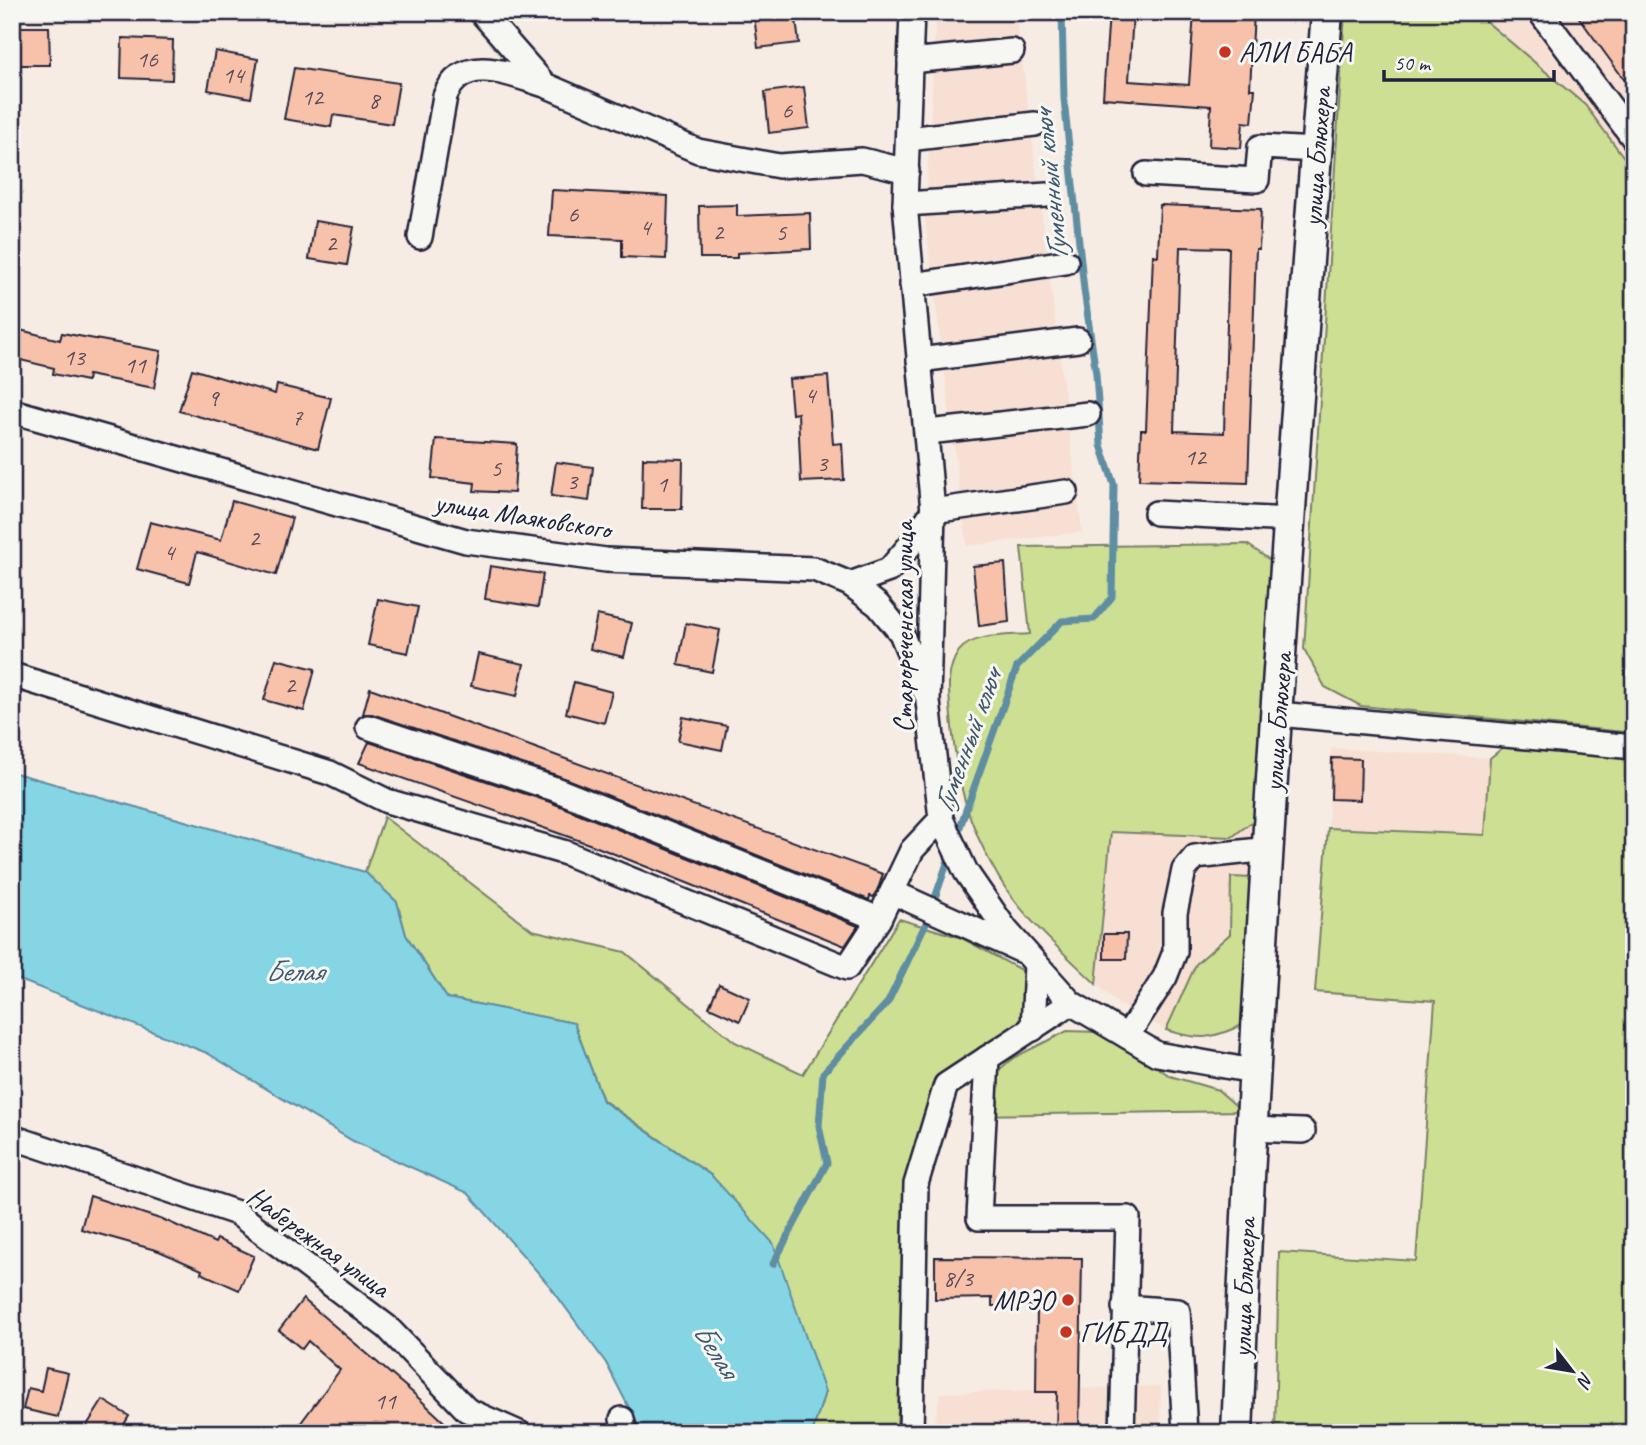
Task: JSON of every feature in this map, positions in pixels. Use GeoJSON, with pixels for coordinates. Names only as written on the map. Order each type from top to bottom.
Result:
{"type":"FeatureCollection","features":[{"type":"Feature","properties":{"kind":"main road","name":"улица Блюхера"},"geometry":{"type":"LineString","coordinates":[[1237,1433],[1252,1071],[1327,12]]}},
{"type":"Feature","properties":{"kind":"street"},"geometry":{"type":"LineString","coordinates":[[481,12],[545,85]]}},
{"type":"Feature","properties":{"kind":"street","name":"Старореченская улица"},"geometry":{"type":"LineString","coordinates":[[912,12],[905,204],[928,432],[933,511],[929,701],[940,819],[966,872],[1006,930],[1071,1003],[1157,1054],[1252,1071]]}},
{"type":"Feature","properties":{"kind":"street"},"geometry":{"type":"LineString","coordinates":[[1541,12],[1634,139]]}},
{"type":"Feature","properties":{"kind":"street"},"geometry":{"type":"LineString","coordinates":[[910,61],[1012,51]]}},
{"type":"Feature","properties":{"kind":"street"},"geometry":{"type":"LineString","coordinates":[[420,237],[445,96],[451,81],[464,72],[480,70],[545,85],[698,152],[779,166],[862,160],[907,171]]}},
{"type":"Feature","properties":{"kind":"street"},"geometry":{"type":"LineString","coordinates":[[908,139],[1035,124]]}},
{"type":"Feature","properties":{"kind":"street"},"geometry":{"type":"LineString","coordinates":[[1146,174],[1258,180],[1260,147],[1316,150]]}},
{"type":"Feature","properties":{"kind":"street"},"geometry":{"type":"LineString","coordinates":[[905,204],[1047,195]]}},
{"type":"Feature","properties":{"kind":"street"},"geometry":{"type":"LineString","coordinates":[[912,285],[1066,262]]}},
{"type":"Feature","properties":{"kind":"street"},"geometry":{"type":"LineString","coordinates":[[919,360],[1078,340]]}},
{"type":"Feature","properties":{"kind":"street","name":"улица Маяковского"},"geometry":{"type":"LineString","coordinates":[[12,411],[466,541],[606,560],[814,569],[850,584],[878,605],[901,633],[929,701]]}},
{"type":"Feature","properties":{"kind":"street"},"geometry":{"type":"LineString","coordinates":[[928,432],[1088,414]]}},
{"type":"Feature","properties":{"kind":"street"},"geometry":{"type":"LineString","coordinates":[[850,584],[889,570],[912,543],[933,511],[1066,492]]}},
{"type":"Feature","properties":{"kind":"street"},"geometry":{"type":"LineString","coordinates":[[1156,513],[1290,520]]}},
{"type":"Feature","properties":{"kind":"street"},"geometry":{"type":"LineString","coordinates":[[12,675],[330,773],[387,801],[566,853],[847,968],[880,919],[912,850],[940,819]]}},
{"type":"Feature","properties":{"kind":"street"},"geometry":{"type":"LineString","coordinates":[[1278,714],[1634,747]]}},
{"type":"Feature","properties":{"kind":"street"},"geometry":{"type":"LineString","coordinates":[[368,727],[555,789],[880,919]]}},
{"type":"Feature","properties":{"kind":"street"},"geometry":{"type":"LineString","coordinates":[[1127,1036],[1165,977],[1175,953],[1175,913],[1184,870],[1195,857],[1269,849]]}},
{"type":"Feature","properties":{"kind":"street"},"geometry":{"type":"LineString","coordinates":[[892,892],[1031,958],[1033,1029]]}},
{"type":"Feature","properties":{"kind":"street"},"geometry":{"type":"LineString","coordinates":[[911,1433],[916,1184],[946,1085],[1071,1003]]}},
{"type":"Feature","properties":{"kind":"street"},"geometry":{"type":"LineString","coordinates":[[987,1058],[979,1218],[1128,1218],[1122,1433]]}},
{"type":"Feature","properties":{"kind":"street"},"geometry":{"type":"LineString","coordinates":[[1250,1129],[1303,1132]]}},
{"type":"Feature","properties":{"kind":"street","name":"Набережная улица"},"geometry":{"type":"LineString","coordinates":[[12,1137],[237,1213],[387,1327],[467,1410],[519,1433]]}},
{"type":"Feature","properties":{"kind":"street"},"geometry":{"type":"LineString","coordinates":[[1124,1307],[1178,1311],[1185,1433]]}},
{"type":"Feature","properties":{"kind":"street"},"geometry":{"type":"LineString","coordinates":[[467,1410],[474,1433]]}},
{"type":"Feature","properties":{"kind":"shaded area"},"geometry":{"type":"Polygon","coordinates":[[[936,12],[1016,12],[1082,532],[967,546],[925,220],[936,12]]]}},
{"type":"Feature","properties":{"kind":"shaded area"},"geometry":{"type":"Polygon","coordinates":[[[1475,12],[1634,12],[1634,171],[1585,105],[1475,12]]]}},
{"type":"Feature","properties":{"kind":"shaded area"},"geometry":{"type":"Polygon","coordinates":[[[1331,748],[1490,758],[1486,835],[1328,828],[1331,748]]]}},
{"type":"Feature","properties":{"kind":"shaded area"},"geometry":{"type":"Polygon","coordinates":[[[1257,818],[1252,878],[1231,877],[1230,934],[1196,964],[1166,1030],[1120,1005],[1096,984],[1111,832],[1232,837],[1257,818]]]}},
{"type":"Feature","properties":{"kind":"shaded area"},"geometry":{"type":"Polygon","coordinates":[[[1161,1386],[1160,1433],[933,1433],[940,1393],[1161,1386]]]}},
{"type":"Feature","properties":{"kind":"green space"},"geometry":{"type":"Polygon","coordinates":[[[1345,12],[1475,12],[1585,105],[1634,171],[1634,733],[1361,706],[1325,687],[1304,649],[1345,12]]]}},
{"type":"Feature","properties":{"kind":"green space"},"geometry":{"type":"Polygon","coordinates":[[[1247,544],[1274,563],[1257,818],[1232,837],[1111,832],[1096,984],[1020,907],[999,878],[978,838],[956,761],[949,691],[952,667],[959,651],[973,641],[992,636],[1030,634],[1021,547],[1247,544]]]}},
{"type":"Feature","properties":{"kind":"green space"},"geometry":{"type":"Polygon","coordinates":[[[1505,746],[1634,757],[1634,1426],[1601,1433],[1275,1433],[1279,1252],[1416,1261],[1435,1001],[1315,992],[1328,828],[1485,835],[1490,758],[1505,746]]]}},
{"type":"Feature","properties":{"kind":"green space"},"geometry":{"type":"Polygon","coordinates":[[[384,817],[532,930],[625,952],[735,1042],[803,1074],[899,919],[962,938],[1043,982],[1055,1005],[940,1082],[903,1324],[897,1427],[893,1433],[812,1433],[825,1392],[712,1176],[603,1100],[574,1023],[447,998],[406,935],[397,902],[365,872],[384,817]]]}},
{"type":"Feature","properties":{"kind":"green space"},"geometry":{"type":"Polygon","coordinates":[[[1231,877],[1252,878],[1244,1024],[1206,1037],[1188,1036],[1166,1030],[1196,964],[1230,934],[1231,877]]]}},
{"type":"Feature","properties":{"kind":"green space"},"geometry":{"type":"Polygon","coordinates":[[[1067,1031],[1099,1032],[1125,1044],[1170,1076],[1218,1090],[1242,1111],[969,1115],[981,1085],[1013,1058],[1067,1031]]]}},
{"type":"Feature","properties":{"kind":"water","name":"Белая"},"geometry":{"type":"Polygon","coordinates":[[[12,772],[365,872],[397,902],[406,935],[447,998],[574,1023],[603,1101],[712,1176],[773,1243],[825,1392],[812,1433],[642,1433],[606,1363],[549,1285],[468,1193],[353,1141],[207,1053],[12,977],[12,772]]]}},
{"type":"Feature","properties":{"kind":"building"},"geometry":{"type":"Polygon","coordinates":[[[795,12],[799,43],[758,48],[754,15],[795,12]]]}},
{"type":"Feature","properties":{"kind":"building"},"geometry":{"type":"Polygon","coordinates":[[[1109,12],[1133,12],[1129,81],[1189,85],[1194,12],[1254,12],[1250,89],[1255,89],[1252,123],[1243,122],[1241,148],[1209,146],[1211,106],[1103,98],[1109,12]]]}},
{"type":"Feature","properties":{"kind":"building"},"geometry":{"type":"Polygon","coordinates":[[[1575,12],[1634,12],[1634,93],[1575,12]]]}},
{"type":"Feature","properties":{"kind":"building"},"geometry":{"type":"Polygon","coordinates":[[[13,27],[49,27],[50,65],[13,65],[13,27]]]}},
{"type":"Feature","properties":{"kind":"building"},"geometry":{"type":"Polygon","coordinates":[[[122,38],[173,40],[172,80],[121,78],[122,38]]]}},
{"type":"Feature","properties":{"kind":"building"},"geometry":{"type":"Polygon","coordinates":[[[215,51],[258,59],[251,98],[208,90],[215,51]]]}},
{"type":"Feature","properties":{"kind":"building"},"geometry":{"type":"Polygon","coordinates":[[[294,68],[399,83],[392,124],[333,115],[331,127],[284,119],[294,68]]]}},
{"type":"Feature","properties":{"kind":"building"},"geometry":{"type":"Polygon","coordinates":[[[804,87],[809,128],[769,133],[765,92],[804,87]]]}},
{"type":"Feature","properties":{"kind":"building"},"geometry":{"type":"Polygon","coordinates":[[[552,190],[668,196],[666,259],[622,257],[622,239],[549,236],[552,190]]]}},
{"type":"Feature","properties":{"kind":"building"},"geometry":{"type":"Polygon","coordinates":[[[737,205],[737,216],[810,213],[811,249],[737,253],[737,258],[700,258],[699,206],[737,205]]]}},
{"type":"Feature","properties":{"kind":"building"},"geometry":{"type":"Polygon","coordinates":[[[1160,205],[1261,209],[1259,249],[1256,249],[1248,483],[1139,480],[1141,430],[1146,430],[1153,255],[1158,256],[1160,205]],[[1180,247],[1174,431],[1224,433],[1229,248],[1180,247]]]}},
{"type":"Feature","properties":{"kind":"building"},"geometry":{"type":"Polygon","coordinates":[[[315,221],[354,227],[347,265],[309,259],[315,221]]]}},
{"type":"Feature","properties":{"kind":"building"},"geometry":{"type":"Polygon","coordinates":[[[12,328],[60,340],[62,333],[161,351],[154,388],[88,375],[87,381],[53,374],[54,368],[12,358],[12,328]]]}},
{"type":"Feature","properties":{"kind":"building"},"geometry":{"type":"Polygon","coordinates":[[[192,369],[275,394],[277,385],[331,398],[318,449],[179,411],[192,369]]]}},
{"type":"Feature","properties":{"kind":"building"},"geometry":{"type":"Polygon","coordinates":[[[828,376],[833,444],[842,443],[844,480],[801,482],[798,413],[792,414],[789,379],[828,376]]]}},
{"type":"Feature","properties":{"kind":"building"},"geometry":{"type":"Polygon","coordinates":[[[436,439],[517,444],[514,493],[474,491],[475,483],[432,478],[436,439]]]}},
{"type":"Feature","properties":{"kind":"building"},"geometry":{"type":"Polygon","coordinates":[[[643,458],[683,459],[682,509],[642,509],[643,458]]]}},
{"type":"Feature","properties":{"kind":"building"},"geometry":{"type":"Polygon","coordinates":[[[556,462],[593,467],[589,501],[551,496],[556,462]]]}},
{"type":"Feature","properties":{"kind":"building"},"geometry":{"type":"Polygon","coordinates":[[[232,501],[292,518],[276,575],[197,552],[189,583],[137,569],[150,522],[221,540],[232,501]]]}},
{"type":"Feature","properties":{"kind":"building"},"geometry":{"type":"Polygon","coordinates":[[[1005,563],[1009,622],[979,626],[973,566],[1005,563]]]}},
{"type":"Feature","properties":{"kind":"building"},"geometry":{"type":"Polygon","coordinates":[[[490,566],[543,574],[538,607],[485,599],[490,566]]]}},
{"type":"Feature","properties":{"kind":"building"},"geometry":{"type":"Polygon","coordinates":[[[378,599],[418,607],[408,653],[368,645],[378,599]]]}},
{"type":"Feature","properties":{"kind":"building"},"geometry":{"type":"Polygon","coordinates":[[[597,615],[632,623],[624,657],[590,649],[597,615]]]}},
{"type":"Feature","properties":{"kind":"building"},"geometry":{"type":"Polygon","coordinates":[[[686,623],[720,630],[712,672],[678,665],[686,623]]]}},
{"type":"Feature","properties":{"kind":"building"},"geometry":{"type":"Polygon","coordinates":[[[478,654],[524,664],[517,696],[471,686],[478,654]]]}},
{"type":"Feature","properties":{"kind":"building"},"geometry":{"type":"Polygon","coordinates":[[[276,659],[315,669],[304,711],[264,700],[276,659]]]}},
{"type":"Feature","properties":{"kind":"building"},"geometry":{"type":"Polygon","coordinates":[[[574,682],[612,692],[604,723],[566,713],[574,682]]]}},
{"type":"Feature","properties":{"kind":"building"},"geometry":{"type":"Polygon","coordinates":[[[370,688],[883,874],[879,886],[874,897],[870,896],[869,900],[559,776],[372,714],[363,714],[370,688]]]}},
{"type":"Feature","properties":{"kind":"building"},"geometry":{"type":"Polygon","coordinates":[[[683,717],[727,726],[722,750],[678,741],[683,717]]]}},
{"type":"Feature","properties":{"kind":"building"},"geometry":{"type":"Polygon","coordinates":[[[369,742],[550,802],[858,926],[845,946],[592,845],[359,763],[369,742]]]}},
{"type":"Feature","properties":{"kind":"building"},"geometry":{"type":"Polygon","coordinates":[[[1332,758],[1361,759],[1360,800],[1331,799],[1332,758]]]}},
{"type":"Feature","properties":{"kind":"building"},"geometry":{"type":"Polygon","coordinates":[[[1104,934],[1127,934],[1126,959],[1104,959],[1104,934]]]}},
{"type":"Feature","properties":{"kind":"building"},"geometry":{"type":"Polygon","coordinates":[[[719,984],[750,998],[740,1021],[709,1007],[719,984]]]}},
{"type":"Feature","properties":{"kind":"building"},"geometry":{"type":"Polygon","coordinates":[[[90,1196],[169,1222],[215,1243],[217,1239],[254,1256],[239,1290],[159,1251],[81,1229],[90,1196]]]}},
{"type":"Feature","properties":{"kind":"building"},"geometry":{"type":"Polygon","coordinates":[[[935,1257],[1082,1258],[1079,1433],[1056,1433],[1057,1392],[1036,1392],[1037,1306],[992,1306],[992,1298],[935,1299],[935,1257]]]}},
{"type":"Feature","properties":{"kind":"building"},"geometry":{"type":"Polygon","coordinates":[[[303,1299],[456,1433],[312,1433],[300,1424],[340,1370],[308,1341],[302,1349],[279,1330],[303,1299]]]}},
{"type":"Feature","properties":{"kind":"building"},"geometry":{"type":"Polygon","coordinates":[[[46,1368],[68,1373],[58,1417],[23,1409],[28,1388],[41,1391],[46,1368]]]}},
{"type":"Feature","properties":{"kind":"building"},"geometry":{"type":"Polygon","coordinates":[[[103,1400],[129,1416],[119,1433],[82,1433],[103,1400]]]}},
{"type":"Feature","properties":{"kind":"waterway","name":"Гуменный ключ"},"geometry":{"type":"LineString","coordinates":[[956,838],[1017,667],[1062,621],[1094,619],[1112,597],[1114,485],[1101,445],[1096,374],[1084,290],[1064,99],[1062,12]]}},
{"type":"Feature","properties":{"kind":"waterway","name":"Гуменный ключ"},"geometry":{"type":"LineString","coordinates":[[773,1264],[827,1163],[819,1126],[823,1073],[888,1002],[927,921],[951,852]]}},
{"type":"Feature","properties":{"kind":"place","name":"АЛИ БАБА"},"geometry":{"type":"Point","coordinates":[1225,52]}},
{"type":"Feature","properties":{"kind":"place","name":"МРЭО"},"geometry":{"type":"Point","coordinates":[1068,1300]}},
{"type":"Feature","properties":{"kind":"place","name":"ГИБДД"},"geometry":{"type":"Point","coordinates":[1066,1332]}}]}
